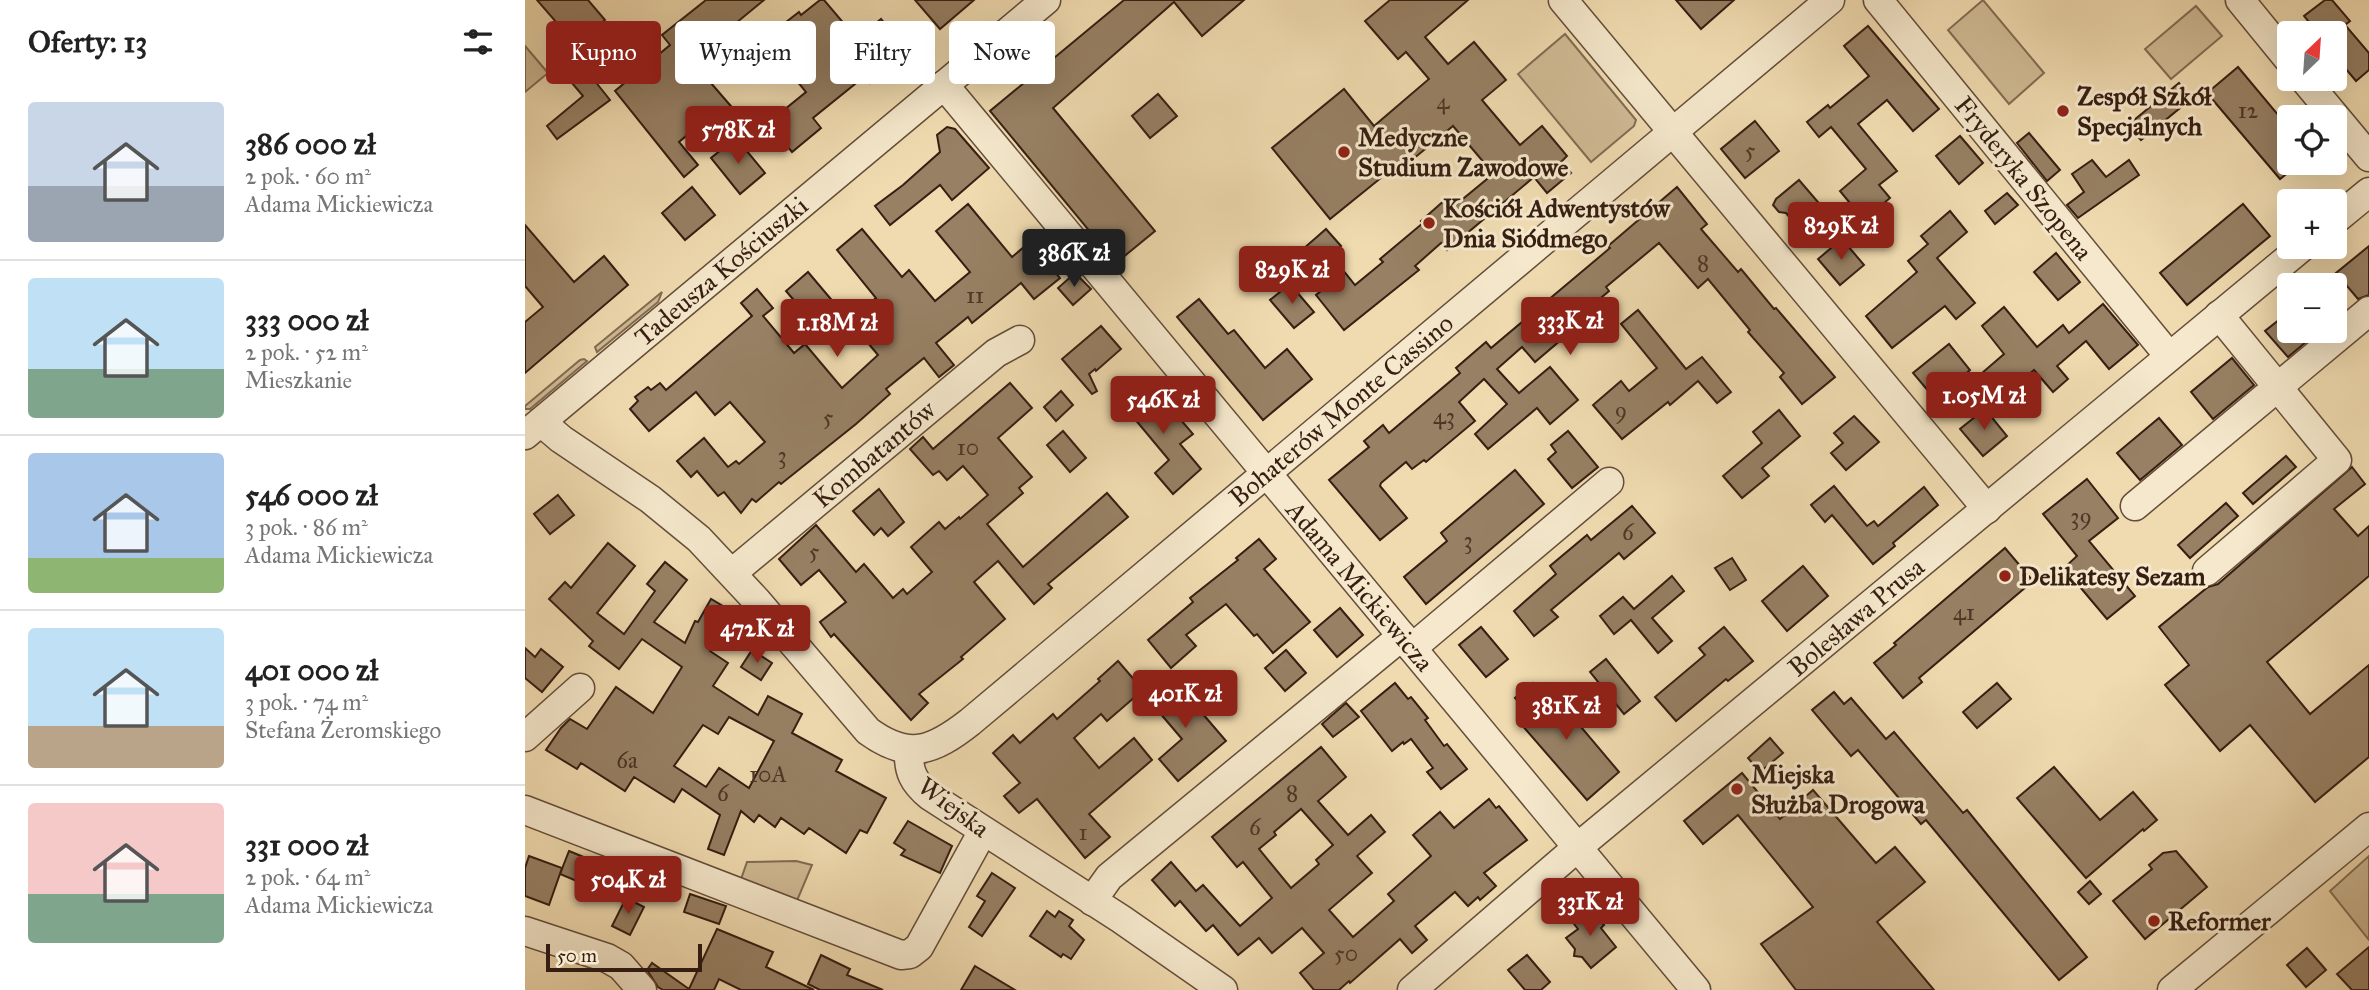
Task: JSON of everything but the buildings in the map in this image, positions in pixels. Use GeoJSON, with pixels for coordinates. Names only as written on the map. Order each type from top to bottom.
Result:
{"type":"FeatureCollection","features":[{"type":"Feature","properties":{"kind":"street","name":"Tadeusza Kościuszki"},"geometry":{"type":"LineString","coordinates":[[533,428],[1046,0]]}},
{"type":"Feature","properties":{"kind":"street"},"geometry":{"type":"LineString","coordinates":[[1563,0],[1987,509]]}},
{"type":"Feature","properties":{"kind":"street","name":"Bohaterów Monte Cassino"},"geometry":{"type":"LineString","coordinates":[[909,750],[934,746],[963,728],[1830,0]]}},
{"type":"Feature","properties":{"kind":"street","name":"Fryderyka Szopena"},"geometry":{"type":"LineString","coordinates":[[1878,0],[2169,356]]}},
{"type":"Feature","properties":{"kind":"street"},"geometry":{"type":"LineString","coordinates":[[2239,0],[2277,46]]}},
{"type":"Feature","properties":{"kind":"street","name":"Adama Mickiewicza"},"geometry":{"type":"LineString","coordinates":[[944,85],[1696,990]]}},
{"type":"Feature","properties":{"kind":"street"},"geometry":{"type":"LineString","coordinates":[[2314,91],[2369,157]]}},
{"type":"Feature","properties":{"kind":"street"},"geometry":{"type":"LineString","coordinates":[[2347,210],[2369,192]]}},
{"type":"Feature","properties":{"kind":"street","name":"Bolesława Prusa"},"geometry":{"type":"LineString","coordinates":[[1412,990],[1578,847],[2287,259]]}},
{"type":"Feature","properties":{"kind":"street"},"geometry":{"type":"LineString","coordinates":[[2243,344],[2247,292]]}},
{"type":"Feature","properties":{"kind":"street"},"geometry":{"type":"LineString","coordinates":[[2135,506],[2369,311]]}},
{"type":"Feature","properties":{"kind":"street"},"geometry":{"type":"LineString","coordinates":[[2207,571],[2337,460],[2219,315]]}},
{"type":"Feature","properties":{"kind":"street","name":"Kombatantów"},"geometry":{"type":"LineString","coordinates":[[732,573],[996,353],[1020,340]]}},
{"type":"Feature","properties":{"kind":"street","name":"Wiejska"},"geometry":{"type":"LineString","coordinates":[[533,428],[550,431],[626,481],[699,539],[732,573],[868,730],[886,742],[909,750],[909,770],[918,786],[947,808],[1092,901],[1223,990]]}},
{"type":"Feature","properties":{"kind":"street"},"geometry":{"type":"LineString","coordinates":[[1092,901],[1109,877],[1609,482]]}},
{"type":"Feature","properties":{"kind":"street"},"geometry":{"type":"LineString","coordinates":[[525,737],[580,688]]}},
{"type":"Feature","properties":{"kind":"street"},"geometry":{"type":"LineString","coordinates":[[525,810],[901,955],[910,954],[919,947],[983,831]]}},
{"type":"Feature","properties":{"kind":"street"},"geometry":{"type":"LineString","coordinates":[[2172,990],[2369,827]]}},
{"type":"Feature","properties":{"kind":"street"},"geometry":{"type":"LineString","coordinates":[[525,931],[607,958],[621,966],[642,990]]}},
{"type":"Feature","properties":{"kind":"shaded area"},"geometry":{"type":"Polygon","coordinates":[[[1983,0],[2044,73],[2009,104],[1948,30],[1983,0]]]}},
{"type":"Feature","properties":{"kind":"shaded area"},"geometry":{"type":"Polygon","coordinates":[[[2196,6],[2222,36],[2171,79],[2145,49],[2196,6]]]}},
{"type":"Feature","properties":{"kind":"shaded area"},"geometry":{"type":"Polygon","coordinates":[[[1565,34],[1636,120],[1634,126],[1591,162],[1518,74],[1565,34]]]}},
{"type":"Feature","properties":{"kind":"shaded area"},"geometry":{"type":"Polygon","coordinates":[[[525,46],[546,71],[546,75],[525,92],[525,46]]]}},
{"type":"Feature","properties":{"kind":"shaded area"},"geometry":{"type":"Polygon","coordinates":[[[662,292],[658,302],[597,352],[595,347],[662,292]]]}},
{"type":"Feature","properties":{"kind":"shaded area"},"geometry":{"type":"Polygon","coordinates":[[[584,359],[587,361],[530,409],[525,409],[525,406],[584,359]]]}},
{"type":"Feature","properties":{"kind":"shaded area"},"geometry":{"type":"Polygon","coordinates":[[[2369,856],[2369,940],[2330,891],[2369,856]]]}},
{"type":"Feature","properties":{"kind":"shaded area"},"geometry":{"type":"Polygon","coordinates":[[[796,861],[812,865],[796,903],[740,882],[747,862],[796,861]]]}},
{"type":"Feature","properties":{"kind":"place","name":"Zespół Szkół Specjalnych"},"geometry":{"type":"Point","coordinates":[2063,111]}},
{"type":"Feature","properties":{"kind":"place","name":"Medyczne Studium Zawodowe"},"geometry":{"type":"Point","coordinates":[1344,152]}},
{"type":"Feature","properties":{"kind":"place","name":"Kościół Adwentystów Dnia Siódmego"},"geometry":{"type":"Point","coordinates":[1429,223]}},
{"type":"Feature","properties":{"kind":"place","name":"Delikatesy Sezam"},"geometry":{"type":"Point","coordinates":[2005,576]}},
{"type":"Feature","properties":{"kind":"place","name":"Miejska Służba Drogowa"},"geometry":{"type":"Point","coordinates":[1737,789]}},
{"type":"Feature","properties":{"kind":"place","name":"Reformer"},"geometry":{"type":"Point","coordinates":[2154,921]}}]}
